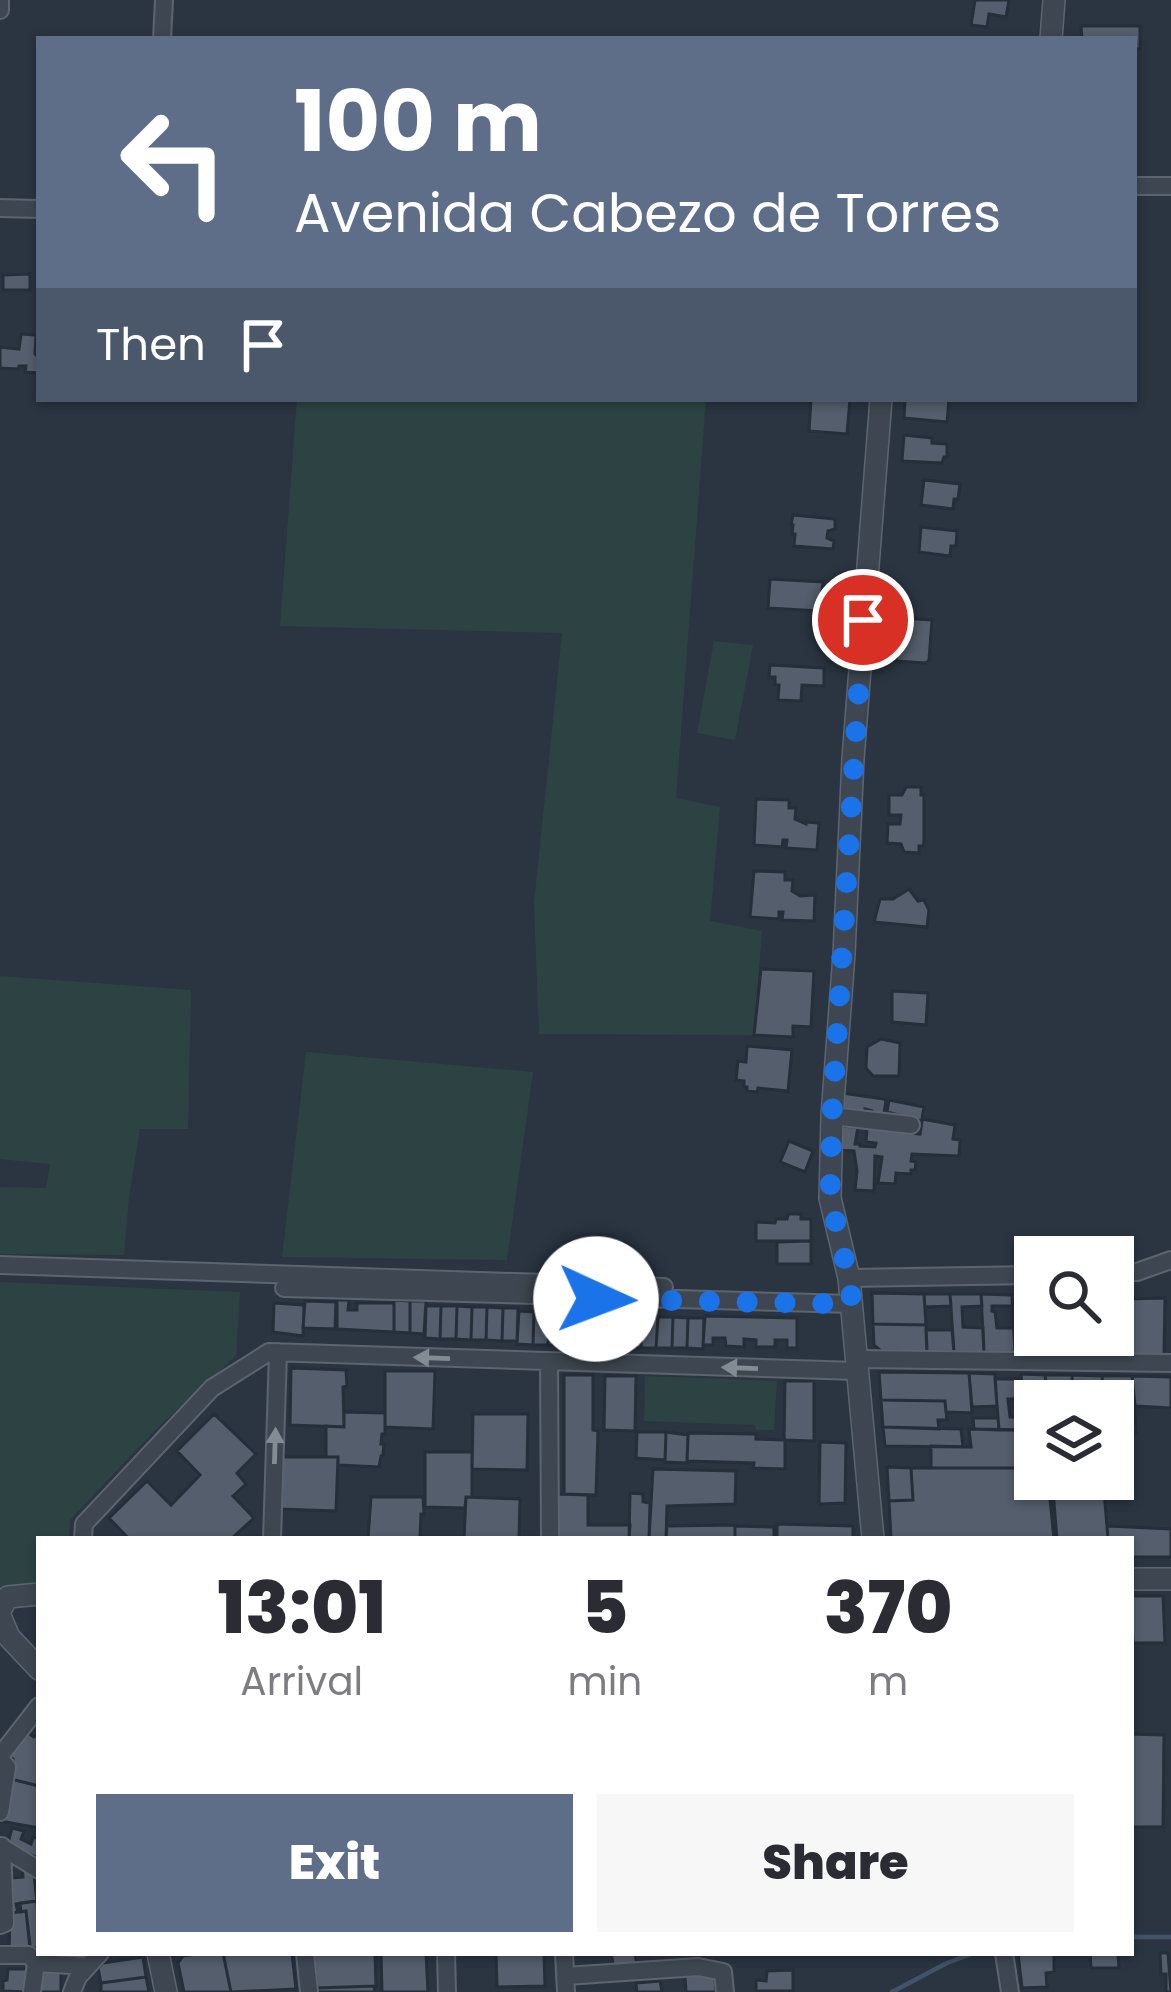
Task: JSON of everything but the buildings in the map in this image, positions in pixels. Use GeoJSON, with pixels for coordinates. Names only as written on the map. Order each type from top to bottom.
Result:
{"type":"FeatureCollection","features":[{"type":"Feature","properties":{"kind":"street"},"geometry":{"type":"LineString","coordinates":[[0,0],[0,10]]}},
{"type":"Feature","properties":{"kind":"street"},"geometry":{"type":"LineString","coordinates":[[162,36],[164,0]]}},
{"type":"Feature","properties":{"kind":"street"},"geometry":{"type":"LineString","coordinates":[[1051,36],[1054,0]]}},
{"type":"Feature","properties":{"kind":"street"},"geometry":{"type":"LineString","coordinates":[[1137,187],[1171,186]]}},
{"type":"Feature","properties":{"kind":"street"},"geometry":{"type":"LineString","coordinates":[[0,208],[36,209]]}},
{"type":"Feature","properties":{"kind":"street"},"geometry":{"type":"LineString","coordinates":[[873,1536],[849,1278],[830,1198],[855,736],[881,402]]}},
{"type":"Feature","properties":{"kind":"street"},"geometry":{"type":"LineString","coordinates":[[832,1115],[911,1126]]}},
{"type":"Feature","properties":{"kind":"street"},"geometry":{"type":"LineString","coordinates":[[1134,1272],[1171,1260]]}},
{"type":"Feature","properties":{"kind":"street"},"geometry":{"type":"LineString","coordinates":[[0,1265],[664,1287]]}},
{"type":"Feature","properties":{"kind":"street"},"geometry":{"type":"LineString","coordinates":[[849,1278],[1014,1275]]}},
{"type":"Feature","properties":{"kind":"street"},"geometry":{"type":"LineString","coordinates":[[284,1288],[852,1304]]}},
{"type":"Feature","properties":{"kind":"street"},"geometry":{"type":"LineString","coordinates":[[83,1536],[83,1524],[212,1388],[269,1352],[857,1365],[1171,1363]]}},
{"type":"Feature","properties":{"kind":"street"},"geometry":{"type":"LineString","coordinates":[[272,1536],[278,1352]]}},
{"type":"Feature","properties":{"kind":"street"},"geometry":{"type":"LineString","coordinates":[[549,1361],[550,1536]]}},
{"type":"Feature","properties":{"kind":"street"},"geometry":{"type":"LineString","coordinates":[[1134,1579],[1171,1579]]}},
{"type":"Feature","properties":{"kind":"street"},"geometry":{"type":"LineString","coordinates":[[36,1595],[3,1608],[9,1637],[36,1666]]}},
{"type":"Feature","properties":{"kind":"street"},"geometry":{"type":"LineString","coordinates":[[0,1812],[7,1767],[0,1758],[36,1710]]}},
{"type":"Feature","properties":{"kind":"street"},"geometry":{"type":"LineString","coordinates":[[1,1846],[36,1868]]}},
{"type":"Feature","properties":{"kind":"street"},"geometry":{"type":"LineString","coordinates":[[0,1925],[5,1923],[1,1846]]}},
{"type":"Feature","properties":{"kind":"street"},"geometry":{"type":"LineString","coordinates":[[0,1955],[29,1955],[36,1963],[32,1992]]}},
{"type":"Feature","properties":{"kind":"street"},"geometry":{"type":"LineString","coordinates":[[159,1956],[166,1992]]}},
{"type":"Feature","properties":{"kind":"street"},"geometry":{"type":"LineString","coordinates":[[305,1956],[309,1992]]}},
{"type":"Feature","properties":{"kind":"street"},"geometry":{"type":"LineString","coordinates":[[446,1956],[447,1992]]}},
{"type":"Feature","properties":{"kind":"street"},"geometry":{"type":"LineString","coordinates":[[1004,1956],[1010,1992]]}},
{"type":"Feature","properties":{"kind":"street"},"geometry":{"type":"LineString","coordinates":[[36,1963],[94,1959]]}},
{"type":"Feature","properties":{"kind":"street"},"geometry":{"type":"LineString","coordinates":[[73,1992],[78,1977],[94,1959]]}},
{"type":"Feature","properties":{"kind":"street"},"geometry":{"type":"LineString","coordinates":[[566,1984],[698,1967],[723,1972],[724,1992]]}},
{"type":"Feature","properties":{"kind":"green space"},"geometry":{"type":"Polygon","coordinates":[[[297,402],[706,402],[676,798],[720,807],[710,921],[762,931],[754,1035],[539,1034],[534,903],[562,633],[280,626],[297,402]]]}},
{"type":"Feature","properties":{"kind":"green space"},"geometry":{"type":"Polygon","coordinates":[[[714,641],[753,645],[735,740],[697,733],[714,641]]]}},
{"type":"Feature","properties":{"kind":"green space"},"geometry":{"type":"Polygon","coordinates":[[[0,976],[191,990],[188,1129],[140,1129],[124,1255],[0,1254],[0,1187],[46,1188],[50,1164],[0,1159],[0,976]]]}},
{"type":"Feature","properties":{"kind":"green space"},"geometry":{"type":"Polygon","coordinates":[[[306,1052],[533,1072],[507,1260],[282,1257],[306,1052]]]}},
{"type":"Feature","properties":{"kind":"green space"},"geometry":{"type":"Polygon","coordinates":[[[0,1282],[240,1292],[236,1356],[154,1431],[70,1520],[69,1536],[36,1536],[36,1585],[0,1587],[0,1282]]]}},
{"type":"Feature","properties":{"kind":"green space"},"geometry":{"type":"Polygon","coordinates":[[[645,1376],[777,1381],[774,1430],[756,1430],[755,1425],[644,1421],[645,1376]]]}},
{"type":"Feature","properties":{"kind":"waterway"},"geometry":{"type":"LineString","coordinates":[[1134,1937],[1171,1937]]}},
{"type":"Feature","properties":{"kind":"waterway"},"geometry":{"type":"LineString","coordinates":[[892,1992],[966,1956]]}},
{"type":"Feature","properties":{"kind":"route"},"geometry":{"type":"LineString","coordinates":[[596,1299],[852,1304],[830,1198],[863,620]]}}]}
